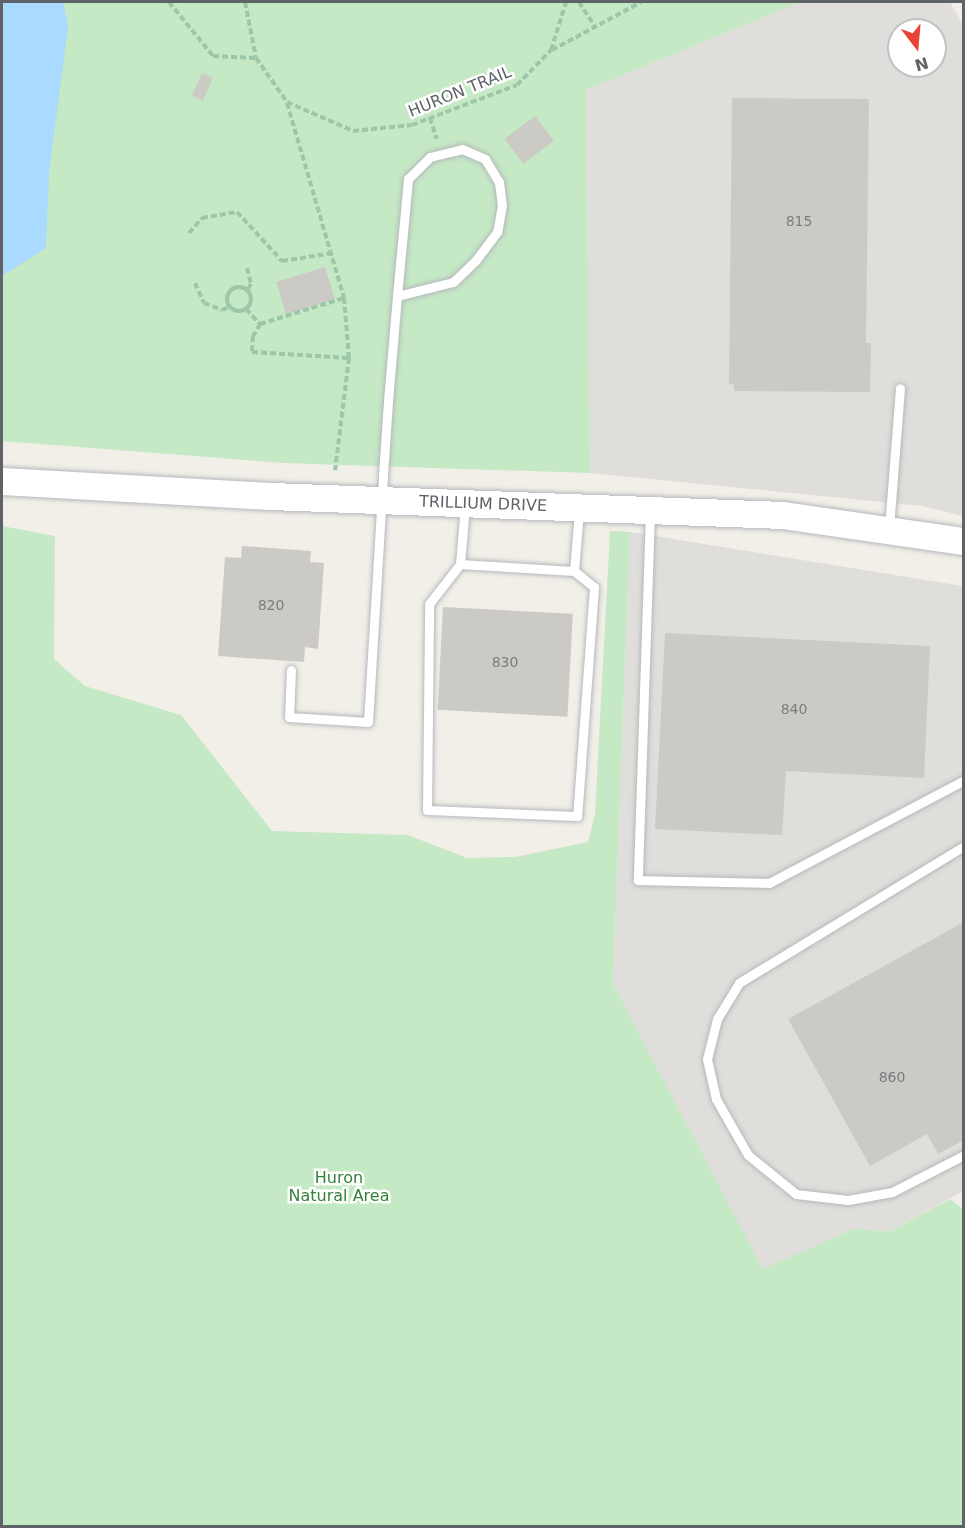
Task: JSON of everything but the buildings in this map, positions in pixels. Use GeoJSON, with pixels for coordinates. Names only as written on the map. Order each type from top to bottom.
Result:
{"type":"FeatureCollection","features":[{"type":"Feature","properties":{"kind":"street","name":"TRILLIUM DRIVE"},"geometry":{"type":"LineString","coordinates":[[2,481],[381,500],[783,515],[889,528],[963,541]]}},
{"type":"Feature","properties":{"kind":"lane"},"geometry":{"type":"LineString","coordinates":[[291,670],[289,717],[369,722],[381,500],[397,296],[408,178],[430,157],[462,150],[485,159],[499,182],[502,204],[497,232],[476,260],[453,282],[397,296]]}},
{"type":"Feature","properties":{"kind":"lane"},"geometry":{"type":"LineString","coordinates":[[889,528],[900,388]]}},
{"type":"Feature","properties":{"kind":"lane"},"geometry":{"type":"LineString","coordinates":[[460,564],[574,571],[594,587],[577,816],[427,810],[429,604],[460,564],[465,503]]}},
{"type":"Feature","properties":{"kind":"lane"},"geometry":{"type":"LineString","coordinates":[[574,571],[579,507]]}},
{"type":"Feature","properties":{"kind":"lane"},"geometry":{"type":"LineString","coordinates":[[650,510],[638,880],[769,883],[963,780]]}},
{"type":"Feature","properties":{"kind":"lane"},"geometry":{"type":"LineString","coordinates":[[963,846],[739,982],[717,1019],[707,1059],[716,1099],[748,1155],[796,1194],[848,1200],[892,1192],[963,1155]]}},
{"type":"Feature","properties":{"kind":"path"},"geometry":{"type":"LineString","coordinates":[[169,2],[213,56],[256,58]]}},
{"type":"Feature","properties":{"kind":"path"},"geometry":{"type":"LineString","coordinates":[[245,2],[256,58],[287,102],[333,253],[344,298],[349,358],[335,470]]}},
{"type":"Feature","properties":{"kind":"path","name":"HURON TRAIL"},"geometry":{"type":"LineString","coordinates":[[287,102],[353,131],[412,125],[517,86],[552,50],[566,2]]}},
{"type":"Feature","properties":{"kind":"path"},"geometry":{"type":"LineString","coordinates":[[579,2],[596,28]]}},
{"type":"Feature","properties":{"kind":"path"},"geometry":{"type":"LineString","coordinates":[[552,50],[641,2]]}},
{"type":"Feature","properties":{"kind":"path"},"geometry":{"type":"LineString","coordinates":[[189,233],[202,218],[237,212],[282,261],[333,253]]}},
{"type":"Feature","properties":{"kind":"path"},"geometry":{"type":"LineString","coordinates":[[195,283],[204,303],[222,310],[229,307],[237,311],[246,309],[251,302],[247,291],[251,284],[247,268]]}},
{"type":"Feature","properties":{"kind":"path"},"geometry":{"type":"LineString","coordinates":[[229,307],[227,297],[232,290],[247,291]]}},
{"type":"Feature","properties":{"kind":"path"},"geometry":{"type":"LineString","coordinates":[[344,298],[260,324],[253,336],[252,352],[349,358]]}},
{"type":"Feature","properties":{"kind":"path"},"geometry":{"type":"LineString","coordinates":[[246,309],[260,324]]}},
{"type":"Feature","properties":{"kind":"shaded area"},"geometry":{"type":"Polygon","coordinates":[[[801,2],[950,2],[964,27],[963,516],[922,506],[590,473],[586,90],[801,2]]]}},
{"type":"Feature","properties":{"kind":"shaded area"},"geometry":{"type":"Polygon","coordinates":[[[630,532],[963,586],[963,1191],[889,1232],[856,1228],[763,1270],[613,984],[630,532]]]}},
{"type":"Feature","properties":{"kind":"green space"},"geometry":{"type":"Polygon","coordinates":[[[2,2],[801,2],[586,90],[590,473],[284,463],[2,441],[2,2]]]}},
{"type":"Feature","properties":{"kind":"green space","name":"Huron Natural Area"},"geometry":{"type":"Polygon","coordinates":[[[2,526],[55,536],[54,659],[85,686],[181,715],[272,831],[408,835],[467,858],[516,857],[588,842],[595,814],[610,531],[630,532],[613,984],[763,1269],[856,1228],[889,1232],[950,1199],[963,1209],[963,1526],[2,1526],[2,526]]]}},
{"type":"Feature","properties":{"kind":"water"},"geometry":{"type":"Polygon","coordinates":[[[2,2],[63,2],[68,26],[49,174],[46,248],[2,276],[2,2]]]}}]}
